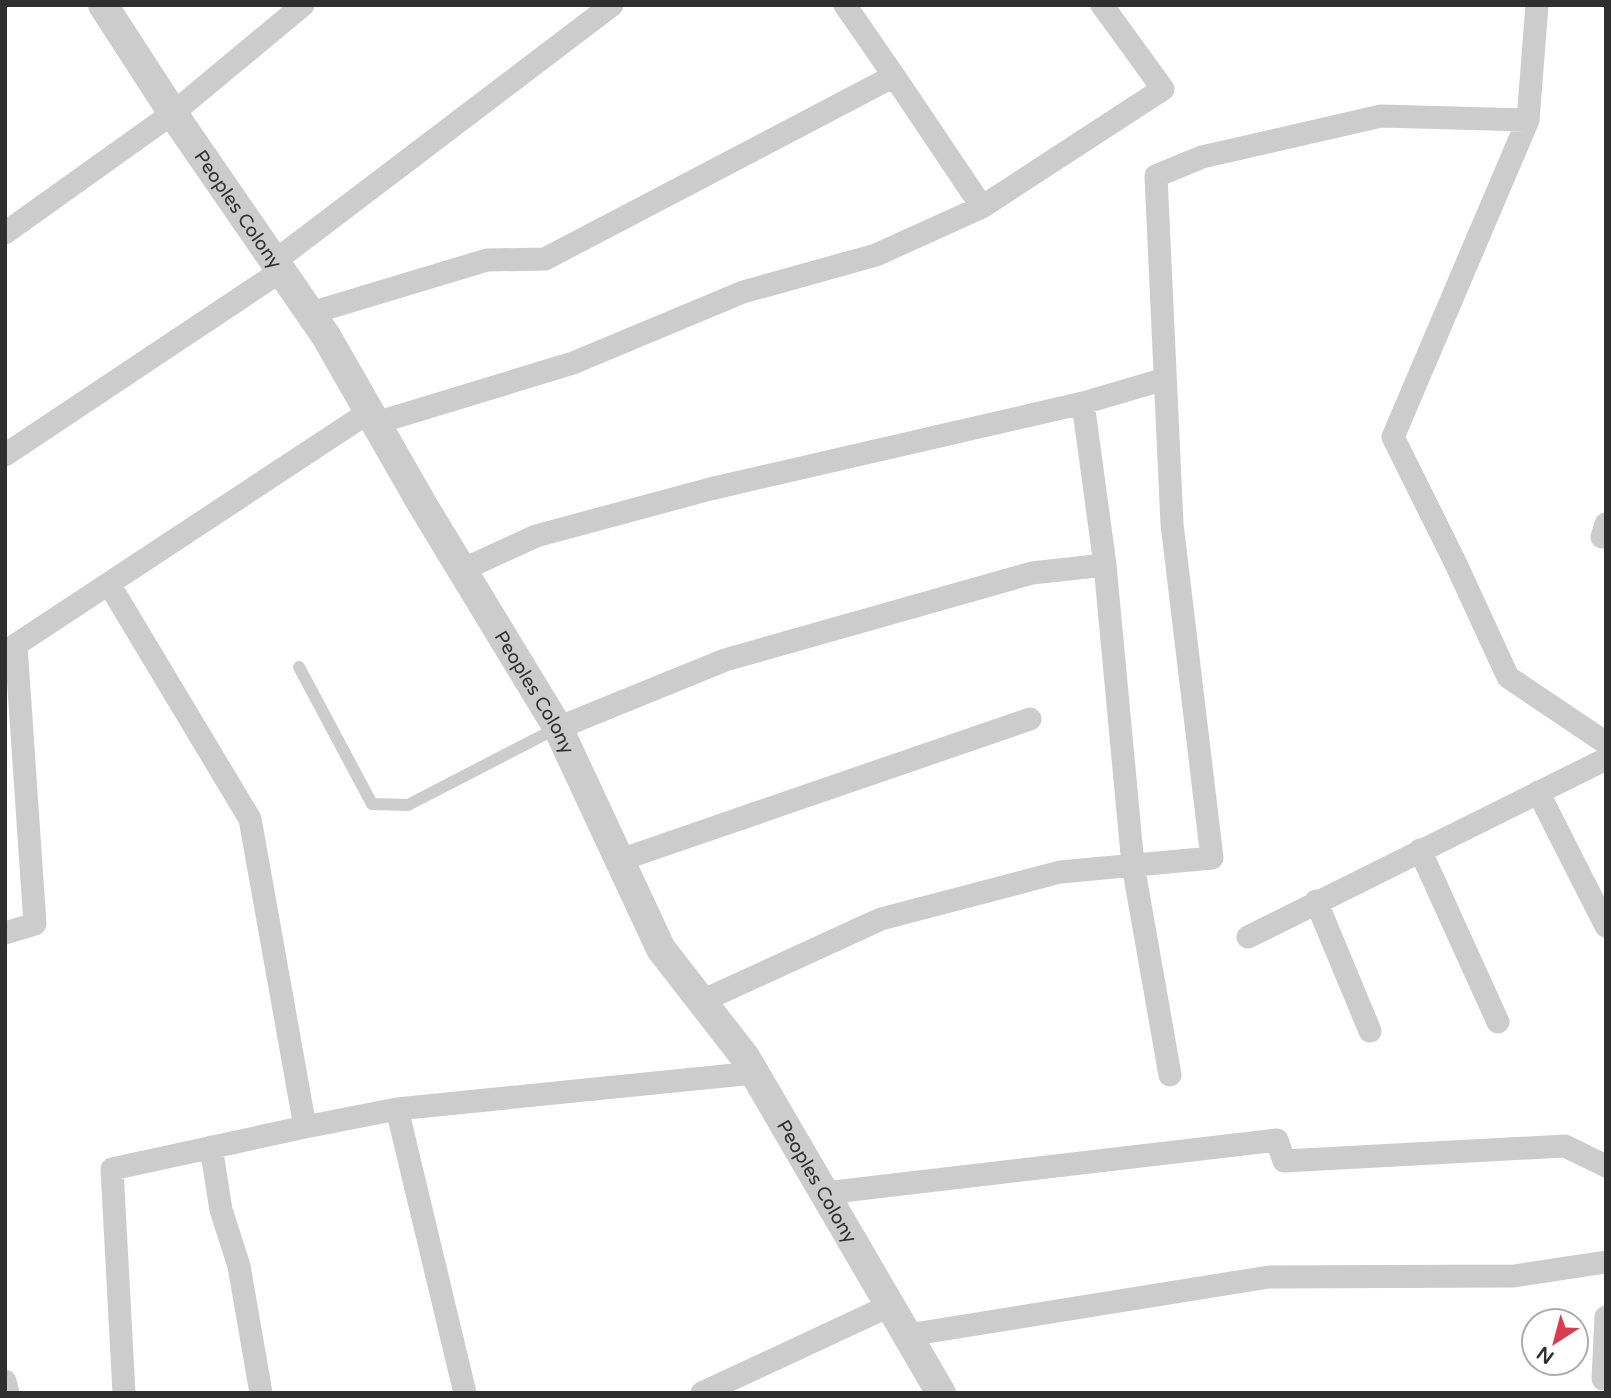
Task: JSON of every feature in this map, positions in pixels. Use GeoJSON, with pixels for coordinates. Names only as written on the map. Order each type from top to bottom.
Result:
{"type":"FeatureCollection","features":[{"type":"Feature","properties":{"kind":"street","name":"Peoples Colony"},"geometry":{"type":"LineString","coordinates":[[103,5],[173,113],[311,313],[558,728],[661,949],[754,1073],[941,1393]]}},
{"type":"Feature","properties":{"kind":"street"},"geometry":{"type":"LineString","coordinates":[[5,233],[173,113],[303,5]]}},
{"type":"Feature","properties":{"kind":"street"},"geometry":{"type":"LineString","coordinates":[[5,455],[278,266],[612,5]]}},
{"type":"Feature","properties":{"kind":"street"},"geometry":{"type":"LineString","coordinates":[[845,5],[982,207]]}},
{"type":"Feature","properties":{"kind":"street"},"geometry":{"type":"LineString","coordinates":[[5,933],[35,924],[11,648],[373,417],[573,363],[743,292],[876,255],[982,207],[1163,89],[1102,5]]}},
{"type":"Feature","properties":{"kind":"street"},"geometry":{"type":"LineString","coordinates":[[1537,5],[1528,120],[1393,437],[1508,677],[1606,743]]}},
{"type":"Feature","properties":{"kind":"street"},"geometry":{"type":"LineString","coordinates":[[311,313],[486,260],[545,259],[894,76]]}},
{"type":"Feature","properties":{"kind":"street"},"geometry":{"type":"LineString","coordinates":[[702,1001],[881,919],[1060,872],[1212,858],[1172,524],[1156,176],[1202,157],[1381,116],[1528,120]]}},
{"type":"Feature","properties":{"kind":"street"},"geometry":{"type":"LineString","coordinates":[[462,570],[536,536],[683,496],[1083,403],[1165,379]]}},
{"type":"Feature","properties":{"kind":"street"},"geometry":{"type":"LineString","coordinates":[[1083,403],[1105,565],[1133,865],[1170,1075]]}},
{"type":"Feature","properties":{"kind":"street"},"geometry":{"type":"LineString","coordinates":[[558,728],[725,660],[1032,573],[1105,565]]}},
{"type":"Feature","properties":{"kind":"street"},"geometry":{"type":"LineString","coordinates":[[109,584],[250,819],[305,1127]]}},
{"type":"Feature","properties":{"kind":"street"},"geometry":{"type":"LineString","coordinates":[[620,860],[1030,719]]}},
{"type":"Feature","properties":{"kind":"street"},"geometry":{"type":"LineString","coordinates":[[1248,937],[1606,759]]}},
{"type":"Feature","properties":{"kind":"street"},"geometry":{"type":"LineString","coordinates":[[1538,792],[1606,926]]}},
{"type":"Feature","properties":{"kind":"street"},"geometry":{"type":"LineString","coordinates":[[1420,850],[1498,1022]]}},
{"type":"Feature","properties":{"kind":"street"},"geometry":{"type":"LineString","coordinates":[[1316,901],[1370,1031]]}},
{"type":"Feature","properties":{"kind":"street"},"geometry":{"type":"LineString","coordinates":[[124,1393],[112,1169],[397,1110],[754,1073]]}},
{"type":"Feature","properties":{"kind":"street"},"geometry":{"type":"LineString","coordinates":[[397,1110],[465,1393]]}},
{"type":"Feature","properties":{"kind":"street"},"geometry":{"type":"LineString","coordinates":[[825,1194],[1277,1140],[1284,1161],[1565,1146],[1606,1166]]}},
{"type":"Feature","properties":{"kind":"street"},"geometry":{"type":"LineString","coordinates":[[211,1147],[222,1210],[239,1266],[261,1393]]}},
{"type":"Feature","properties":{"kind":"street"},"geometry":{"type":"LineString","coordinates":[[908,1335],[1269,1277],[1514,1276],[1606,1262]]}},
{"type":"Feature","properties":{"kind":"street"},"geometry":{"type":"LineString","coordinates":[[702,1393],[891,1305]]}},
{"type":"Feature","properties":{"kind":"street"},"geometry":{"type":"LineString","coordinates":[[1606,1317],[1603,1379],[1606,1379]]}},
{"type":"Feature","properties":{"kind":"street"},"geometry":{"type":"LineString","coordinates":[[5,1381],[8,1393]]}},
{"type":"Feature","properties":{"kind":"lane"},"geometry":{"type":"LineString","coordinates":[[299,667],[372,804],[408,805],[558,728]]}}]}
